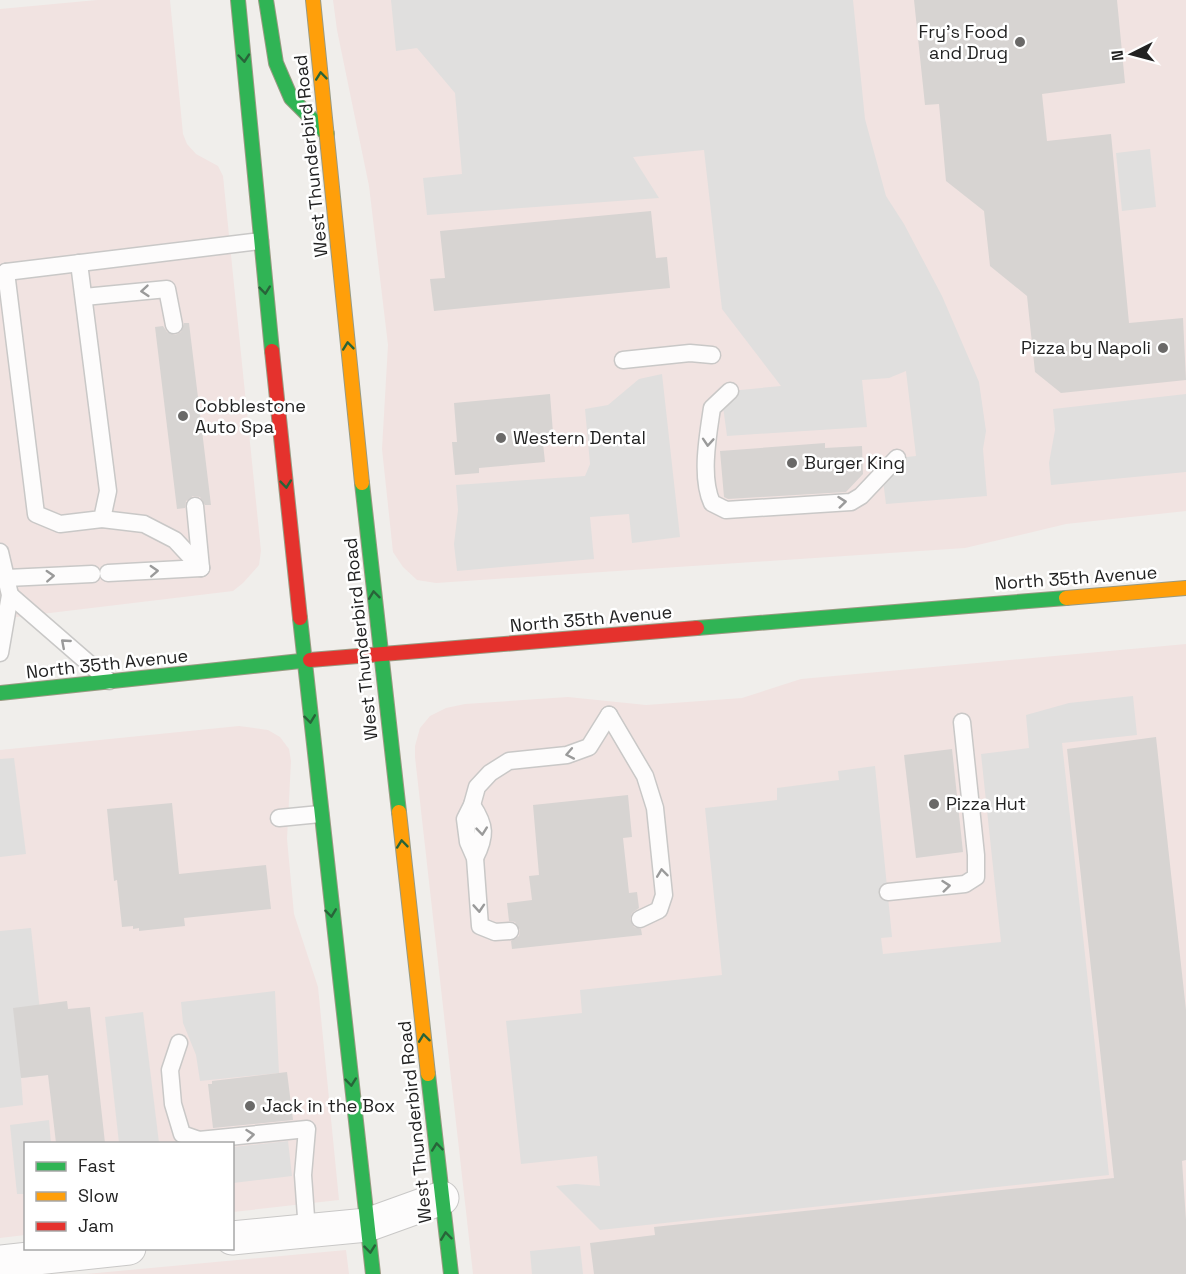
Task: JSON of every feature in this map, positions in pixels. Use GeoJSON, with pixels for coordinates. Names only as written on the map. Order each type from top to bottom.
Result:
{"type":"FeatureCollection","features":[{"type":"Feature","properties":{"kind":"main road"},"geometry":{"type":"LineString","coordinates":[[238,0],[303,661],[372,1274]]}},
{"type":"Feature","properties":{"kind":"main road"},"geometry":{"type":"LineString","coordinates":[[266,0],[276,63],[291,98],[327,134]]}},
{"type":"Feature","properties":{"kind":"main road","name":"West Thunderbird Road"},"geometry":{"type":"LineString","coordinates":[[313,0],[381,653],[451,1274]]}},
{"type":"Feature","properties":{"kind":"main road","name":"North 35th Avenue"},"geometry":{"type":"LineString","coordinates":[[0,693],[381,653],[1186,588]]}},
{"type":"Feature","properties":{"kind":"street"},"geometry":{"type":"LineString","coordinates":[[234,1238],[367,1225],[442,1198]]}},
{"type":"Feature","properties":{"kind":"street"},"geometry":{"type":"LineString","coordinates":[[0,1262],[111,1250]]}},
{"type":"Feature","properties":{"kind":"lane"},"geometry":{"type":"LineString","coordinates":[[6,272],[260,242]]}},
{"type":"Feature","properties":{"kind":"lane"},"geometry":{"type":"LineString","coordinates":[[79,263],[108,491],[102,519]]}},
{"type":"Feature","properties":{"kind":"lane"},"geometry":{"type":"LineString","coordinates":[[0,312],[6,272]]}},
{"type":"Feature","properties":{"kind":"lane"},"geometry":{"type":"LineString","coordinates":[[6,272],[36,514],[60,524],[102,519],[144,525],[175,540],[201,568]]}},
{"type":"Feature","properties":{"kind":"lane"},"geometry":{"type":"LineString","coordinates":[[84,297],[167,289],[174,325]]}},
{"type":"Feature","properties":{"kind":"lane"},"geometry":{"type":"LineString","coordinates":[[623,360],[690,353],[712,355]]}},
{"type":"Feature","properties":{"kind":"lane"},"geometry":{"type":"LineString","coordinates":[[730,391],[712,408],[706,469],[707,491],[712,503],[726,510],[851,502],[861,496],[897,458]]}},
{"type":"Feature","properties":{"kind":"lane"},"geometry":{"type":"LineString","coordinates":[[195,506],[201,568]]}},
{"type":"Feature","properties":{"kind":"lane"},"geometry":{"type":"LineString","coordinates":[[0,552],[9,587],[0,653]]}},
{"type":"Feature","properties":{"kind":"lane"},"geometry":{"type":"LineString","coordinates":[[9,587],[100,573],[201,568]]}},
{"type":"Feature","properties":{"kind":"lane"},"geometry":{"type":"LineString","coordinates":[[9,587],[109,681]]}},
{"type":"Feature","properties":{"kind":"lane"},"geometry":{"type":"LineString","coordinates":[[510,931],[495,932],[480,926],[475,858],[468,842],[465,819],[477,787],[490,773],[509,761],[567,755],[589,747],[609,715],[645,776],[655,808],[664,895],[659,910],[640,919]]}},
{"type":"Feature","properties":{"kind":"lane"},"geometry":{"type":"LineString","coordinates":[[888,892],[965,884],[976,877],[976,855],[962,722]]}},
{"type":"Feature","properties":{"kind":"lane"},"geometry":{"type":"LineString","coordinates":[[279,818],[320,814]]}},
{"type":"Feature","properties":{"kind":"lane"},"geometry":{"type":"LineString","coordinates":[[174,1142],[166,1108],[163,1068],[171,1045],[179,1043],[170,1070],[173,1104],[182,1134],[199,1140],[307,1128],[303,1175],[307,1231]]}},
{"type":"Feature","properties":{"kind":"shaded area"},"geometry":{"type":"Polygon","coordinates":[[[97,0],[170,0],[183,134],[187,144],[196,154],[218,166],[223,176],[261,551],[259,565],[233,591],[0,619],[0,9],[97,0]]]}},
{"type":"Feature","properties":{"kind":"shaded area"},"geometry":{"type":"Polygon","coordinates":[[[333,0],[1186,0],[1186,511],[1066,524],[965,548],[436,583],[417,580],[403,567],[393,552],[382,449],[388,345],[369,186],[333,0]]]}},
{"type":"Feature","properties":{"kind":"shaded area"},"geometry":{"type":"Polygon","coordinates":[[[391,0],[853,0],[865,119],[886,196],[904,224],[942,296],[979,382],[986,431],[983,449],[987,496],[886,504],[882,473],[897,458],[916,456],[906,371],[889,378],[862,380],[867,427],[727,436],[722,399],[730,391],[781,386],[722,309],[704,150],[633,157],[659,198],[427,215],[423,178],[462,174],[455,93],[417,48],[396,51],[391,0]]]}},
{"type":"Feature","properties":{"kind":"shaded area"},"geometry":{"type":"Polygon","coordinates":[[[1150,149],[1156,207],[1122,211],[1116,153],[1150,149]]]}},
{"type":"Feature","properties":{"kind":"shaded area"},"geometry":{"type":"Polygon","coordinates":[[[662,374],[680,537],[632,543],[629,514],[590,517],[594,559],[457,571],[454,544],[458,510],[456,485],[585,476],[590,464],[585,409],[608,405],[639,379],[662,374]]]}},
{"type":"Feature","properties":{"kind":"shaded area"},"geometry":{"type":"Polygon","coordinates":[[[1186,394],[1186,472],[1051,485],[1049,463],[1055,430],[1053,409],[1186,394]]]}},
{"type":"Feature","properties":{"kind":"shaded area"},"geometry":{"type":"Polygon","coordinates":[[[1186,644],[1186,1274],[473,1274],[415,757],[415,746],[420,728],[430,716],[446,708],[465,704],[568,697],[646,705],[742,698],[801,679],[1186,644]]]}},
{"type":"Feature","properties":{"kind":"shaded area"},"geometry":{"type":"Polygon","coordinates":[[[1133,696],[1137,735],[1062,743],[1109,1175],[600,1230],[556,1186],[576,1184],[600,1186],[597,1156],[521,1164],[506,1021],[582,1013],[580,990],[722,975],[705,808],[777,800],[777,788],[839,780],[838,771],[875,766],[892,937],[881,938],[883,954],[1001,942],[981,754],[1029,748],[1026,715],[1069,703],[1133,696]]]}},
{"type":"Feature","properties":{"kind":"shaded area"},"geometry":{"type":"Polygon","coordinates":[[[239,726],[268,730],[280,737],[289,749],[291,761],[287,839],[294,914],[318,987],[339,1200],[234,1212],[234,1142],[24,1142],[24,1235],[0,1238],[0,750],[239,726]]]}},
{"type":"Feature","properties":{"kind":"shaded area"},"geometry":{"type":"Polygon","coordinates":[[[14,758],[26,854],[0,857],[0,759],[14,758]]]}},
{"type":"Feature","properties":{"kind":"shaded area"},"geometry":{"type":"Polygon","coordinates":[[[31,928],[47,1075],[21,1078],[23,1105],[0,1108],[0,931],[31,928]]]}},
{"type":"Feature","properties":{"kind":"shaded area"},"geometry":{"type":"Polygon","coordinates":[[[275,991],[279,1073],[200,1081],[196,1055],[183,1023],[181,1002],[275,991]]]}},
{"type":"Feature","properties":{"kind":"shaded area"},"geometry":{"type":"Polygon","coordinates":[[[143,1012],[159,1142],[119,1142],[105,1017],[143,1012]]]}},
{"type":"Feature","properties":{"kind":"shaded area"},"geometry":{"type":"Polygon","coordinates":[[[49,1120],[51,1142],[24,1142],[24,1194],[17,1194],[10,1125],[49,1120]]]}},
{"type":"Feature","properties":{"kind":"shaded area"},"geometry":{"type":"Polygon","coordinates":[[[288,1141],[292,1176],[234,1183],[234,1147],[288,1141]]]}},
{"type":"Feature","properties":{"kind":"shaded area"},"geometry":{"type":"Polygon","coordinates":[[[580,1246],[583,1274],[532,1274],[530,1251],[580,1246]]]}},
{"type":"Feature","properties":{"kind":"shaded area"},"geometry":{"type":"Polygon","coordinates":[[[346,1250],[349,1274],[86,1274],[346,1250]]]}},
{"type":"Feature","properties":{"kind":"building"},"geometry":{"type":"Polygon","coordinates":[[[914,0],[1117,0],[1125,83],[1042,94],[1047,141],[1111,134],[1129,323],[1183,318],[1186,380],[1061,393],[1035,372],[1027,296],[990,266],[984,211],[946,181],[939,104],[925,105],[914,0]]]}},
{"type":"Feature","properties":{"kind":"building"},"geometry":{"type":"Polygon","coordinates":[[[651,211],[656,258],[667,257],[670,288],[434,311],[430,279],[445,278],[440,231],[651,211]]]}},
{"type":"Feature","properties":{"kind":"building","name":"Cobblestone Auto Spa"},"geometry":{"type":"Polygon","coordinates":[[[184,323],[189,323],[211,505],[205,505],[200,497],[193,496],[186,501],[185,508],[177,509],[155,327],[163,326],[167,332],[175,335],[181,332],[184,323]]]}},
{"type":"Feature","properties":{"kind":"building","name":"Western Dental"},"geometry":{"type":"Polygon","coordinates":[[[550,394],[553,433],[542,434],[545,462],[479,468],[479,473],[455,475],[452,442],[457,442],[454,403],[550,394]]]}},
{"type":"Feature","properties":{"kind":"building","name":"Burger King"},"geometry":{"type":"Polygon","coordinates":[[[825,443],[825,448],[862,446],[863,474],[846,492],[728,499],[724,497],[720,451],[825,443]]]}},
{"type":"Feature","properties":{"kind":"building"},"geometry":{"type":"Polygon","coordinates":[[[1156,737],[1186,1010],[1186,1160],[1182,1161],[1186,1220],[1186,1274],[594,1274],[590,1243],[655,1235],[654,1227],[1114,1178],[1067,749],[1156,737]]]}},
{"type":"Feature","properties":{"kind":"building","name":"Pizza Hut"},"geometry":{"type":"Polygon","coordinates":[[[952,749],[963,852],[916,858],[904,755],[952,749]]]}},
{"type":"Feature","properties":{"kind":"building"},"geometry":{"type":"Polygon","coordinates":[[[628,795],[632,837],[623,838],[629,893],[637,892],[639,908],[632,913],[630,919],[634,927],[641,929],[642,935],[512,949],[511,941],[519,936],[520,930],[515,922],[509,921],[507,903],[532,900],[529,876],[539,875],[533,805],[628,795]]]}},
{"type":"Feature","properties":{"kind":"building"},"geometry":{"type":"Polygon","coordinates":[[[172,803],[179,874],[266,865],[271,909],[184,918],[185,926],[139,931],[139,928],[133,929],[133,926],[122,927],[117,880],[114,881],[107,809],[172,803]]]}},
{"type":"Feature","properties":{"kind":"building"},"geometry":{"type":"Polygon","coordinates":[[[67,1001],[68,1009],[90,1007],[105,1142],[56,1142],[48,1075],[21,1078],[13,1008],[67,1001]]]}},
{"type":"Feature","properties":{"kind":"building","name":"Jack in the Box"},"geometry":{"type":"Polygon","coordinates":[[[287,1072],[293,1120],[213,1128],[208,1084],[212,1084],[212,1081],[287,1072]]]}},
{"type":"Feature","properties":{"kind":"traffic: fast"},"geometry":{"type":"LineString","coordinates":[[238,0],[272,351]]}},
{"type":"Feature","properties":{"kind":"traffic: fast"},"geometry":{"type":"LineString","coordinates":[[266,0],[276,63],[291,98],[327,134]]}},
{"type":"Feature","properties":{"kind":"traffic: fast"},"geometry":{"type":"LineString","coordinates":[[362,483],[399,812]]}},
{"type":"Feature","properties":{"kind":"traffic: fast"},"geometry":{"type":"LineString","coordinates":[[697,628],[1066,598]]}},
{"type":"Feature","properties":{"kind":"traffic: fast"},"geometry":{"type":"LineString","coordinates":[[300,618],[373,1274]]}},
{"type":"Feature","properties":{"kind":"traffic: fast"},"geometry":{"type":"LineString","coordinates":[[0,693],[310,660]]}},
{"type":"Feature","properties":{"kind":"traffic: fast"},"geometry":{"type":"LineString","coordinates":[[428,1074],[451,1274]]}},
{"type":"Feature","properties":{"kind":"traffic: slow"},"geometry":{"type":"LineString","coordinates":[[313,0],[362,483]]}},
{"type":"Feature","properties":{"kind":"traffic: slow"},"geometry":{"type":"LineString","coordinates":[[1066,598],[1186,588]]}},
{"type":"Feature","properties":{"kind":"traffic: slow"},"geometry":{"type":"LineString","coordinates":[[399,812],[428,1074]]}},
{"type":"Feature","properties":{"kind":"traffic: jam"},"geometry":{"type":"LineString","coordinates":[[272,351],[300,618]]}},
{"type":"Feature","properties":{"kind":"traffic: jam"},"geometry":{"type":"LineString","coordinates":[[310,660],[697,628]]}},
{"type":"Feature","properties":{"kind":"place","name":"Fry's Food and Drug"},"geometry":{"type":"Point","coordinates":[1020,42]}},
{"type":"Feature","properties":{"kind":"place","name":"Pizza by Napoli"},"geometry":{"type":"Point","coordinates":[1163,348]}},
{"type":"Feature","properties":{"kind":"place","name":"Cobblestone Auto Spa"},"geometry":{"type":"Point","coordinates":[183,416]}},
{"type":"Feature","properties":{"kind":"place","name":"Western Dental"},"geometry":{"type":"Point","coordinates":[501,438]}},
{"type":"Feature","properties":{"kind":"place","name":"Burger King"},"geometry":{"type":"Point","coordinates":[792,463]}},
{"type":"Feature","properties":{"kind":"place","name":"Pizza Hut"},"geometry":{"type":"Point","coordinates":[934,804]}},
{"type":"Feature","properties":{"kind":"place","name":"Jack in the Box"},"geometry":{"type":"Point","coordinates":[250,1106]}}]}
